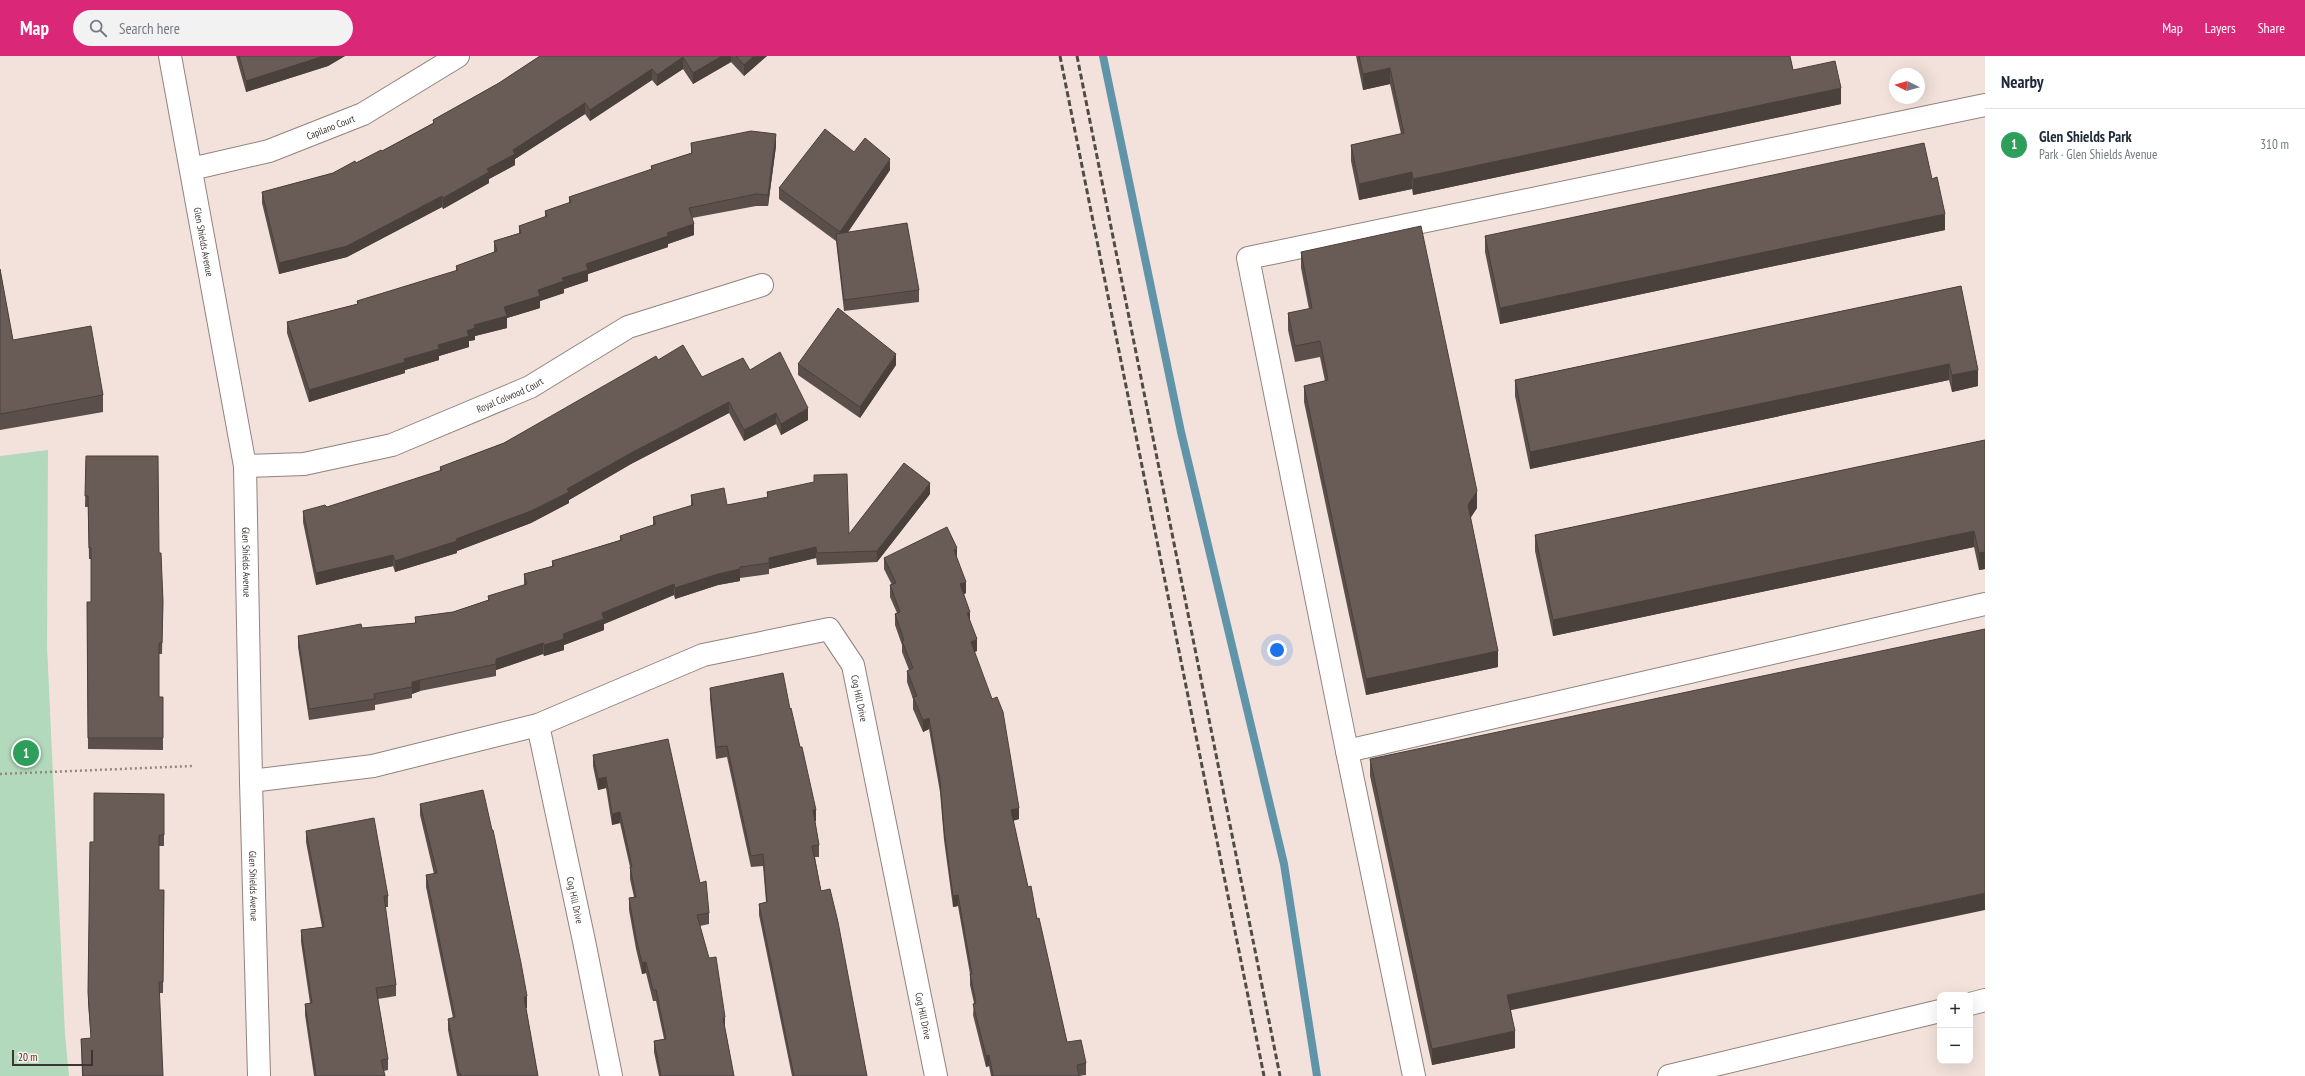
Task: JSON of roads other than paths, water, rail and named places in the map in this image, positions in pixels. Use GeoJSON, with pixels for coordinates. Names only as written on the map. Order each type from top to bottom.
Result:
{"type":"FeatureCollection","features":[{"type":"Feature","properties":{"kind":"street","name":"Glen Shields Avenue"},"geometry":{"type":"LineString","coordinates":[[170,56],[246,466],[251,781],[259,1076]]}},
{"type":"Feature","properties":{"kind":"street","name":"Capilano Court"},"geometry":{"type":"LineString","coordinates":[[190,169],[269,151],[363,114],[458,56]]}},
{"type":"Feature","properties":{"kind":"street"},"geometry":{"type":"LineString","coordinates":[[1414,1076],[1248,258],[1985,105]]}},
{"type":"Feature","properties":{"kind":"street","name":"Royal Colwood Court"},"geometry":{"type":"LineString","coordinates":[[246,466],[304,464],[392,445],[530,387],[628,327],[762,285]]}},
{"type":"Feature","properties":{"kind":"street"},"geometry":{"type":"LineString","coordinates":[[1347,750],[1985,604]]}},
{"type":"Feature","properties":{"kind":"street","name":"Cog Hill Drive"},"geometry":{"type":"LineString","coordinates":[[251,781],[373,766],[538,725],[703,655],[829,629],[853,665],[936,1076]]}},
{"type":"Feature","properties":{"kind":"street","name":"Cog Hill Drive"},"geometry":{"type":"LineString","coordinates":[[538,725],[584,941],[610,1076]]}},
{"type":"Feature","properties":{"kind":"street"},"geometry":{"type":"LineString","coordinates":[[1973,1003],[1985,1000]]}},
{"type":"Feature","properties":{"kind":"street"},"geometry":{"type":"LineString","coordinates":[[1669,1076],[1937,1012]]}},
{"type":"Feature","properties":{"kind":"waterway"},"geometry":{"type":"LineString","coordinates":[[1103,56],[1181,432],[1284,864],[1317,1076]]}},
{"type":"Feature","properties":{"kind":"railway"},"geometry":{"type":"LineString","coordinates":[[1060,56],[1264,1076]]}},
{"type":"Feature","properties":{"kind":"railway"},"geometry":{"type":"LineString","coordinates":[[1077,56],[1280,1076]]}},
{"type":"Feature","properties":{"kind":"place","name":"Glen Shields Park"},"geometry":{"type":"Point","coordinates":[26,753]}}]}
